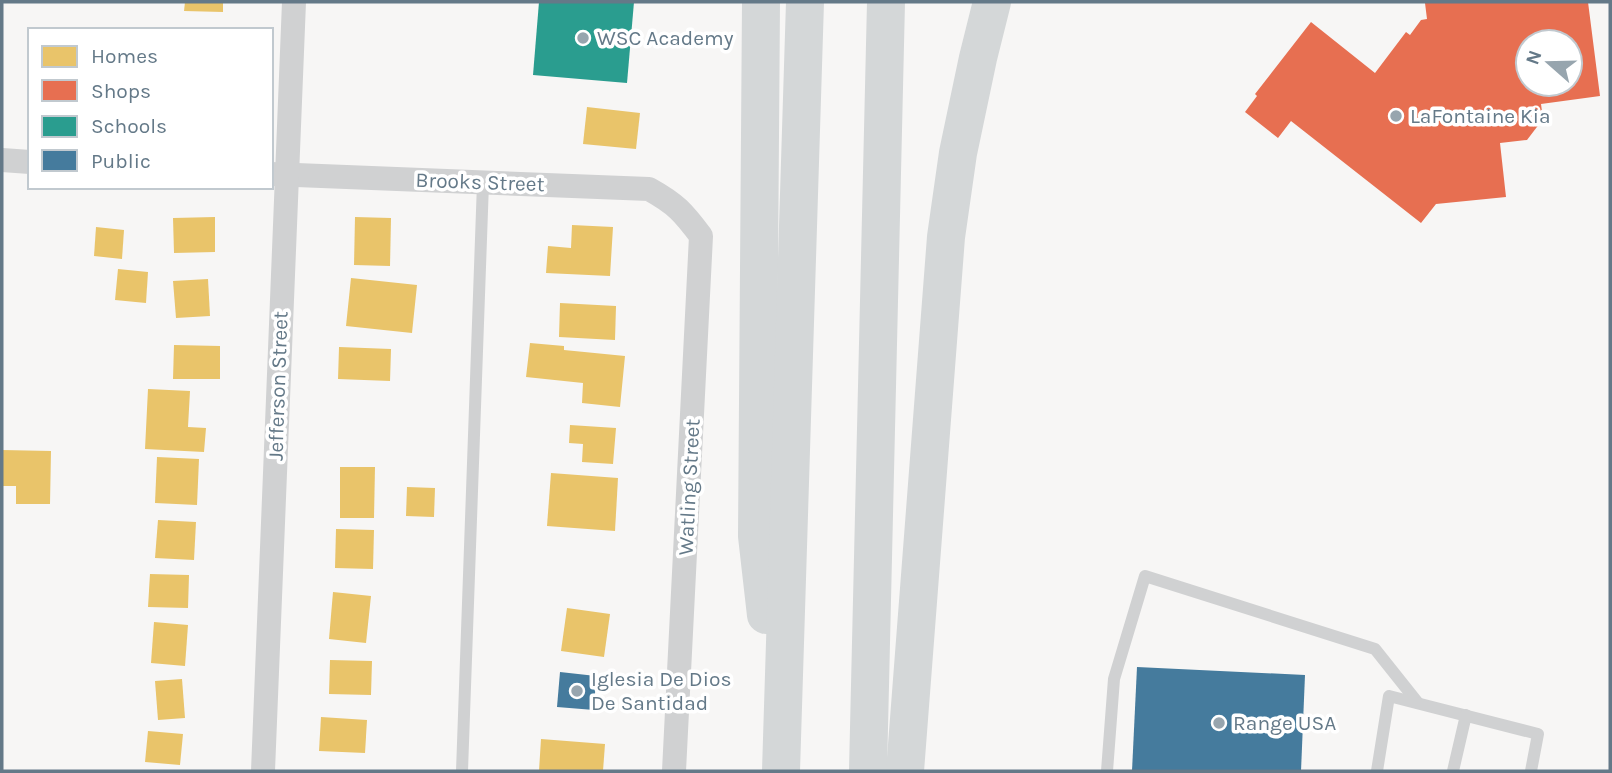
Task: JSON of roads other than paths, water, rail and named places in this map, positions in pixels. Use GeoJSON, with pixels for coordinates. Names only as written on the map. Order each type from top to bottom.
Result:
{"type":"FeatureCollection","features":[{"type":"Feature","properties":{"kind":"highway"},"geometry":{"type":"LineString","coordinates":[[761,2],[757,536],[781,754]]}},
{"type":"Feature","properties":{"kind":"highway"},"geometry":{"type":"LineString","coordinates":[[781,754],[805,2]]}},
{"type":"Feature","properties":{"kind":"highway"},"geometry":{"type":"LineString","coordinates":[[868,771],[886,2]]}},
{"type":"Feature","properties":{"kind":"highway"},"geometry":{"type":"LineString","coordinates":[[905,771],[946,237],[958,153],[992,2]]}},
{"type":"Feature","properties":{"kind":"street","name":"Jefferson Street"},"geometry":{"type":"LineString","coordinates":[[263,771],[279,174],[294,2]]}},
{"type":"Feature","properties":{"kind":"street"},"geometry":{"type":"LineString","coordinates":[[2,160],[28,162]]}},
{"type":"Feature","properties":{"kind":"street","name":"Brooks Street"},"geometry":{"type":"LineString","coordinates":[[279,174],[649,189],[681,210]]}},
{"type":"Feature","properties":{"kind":"street","name":"Watling Street"},"geometry":{"type":"LineString","coordinates":[[674,771],[701,236],[681,210]]}},
{"type":"Feature","properties":{"kind":"lane"},"geometry":{"type":"LineString","coordinates":[[462,771],[483,183]]}},
{"type":"Feature","properties":{"kind":"lane"},"geometry":{"type":"LineString","coordinates":[[1107,771],[1114,679],[1145,576],[1375,649],[1418,704]]}},
{"type":"Feature","properties":{"kind":"lane"},"geometry":{"type":"LineString","coordinates":[[1377,771],[1389,696],[1538,734],[1531,771]]}},
{"type":"Feature","properties":{"kind":"lane"},"geometry":{"type":"LineString","coordinates":[[1453,771],[1466,715]]}},
{"type":"Feature","properties":{"kind":"place","name":"WSC Academy"},"geometry":{"type":"Point","coordinates":[583,38]}},
{"type":"Feature","properties":{"kind":"place","name":"LaFontaine Kia"},"geometry":{"type":"Point","coordinates":[1396,116]}},
{"type":"Feature","properties":{"kind":"place","name":"Iglesia De Dios De Santidad"},"geometry":{"type":"Point","coordinates":[577,691]}},
{"type":"Feature","properties":{"kind":"place","name":"Range USA"},"geometry":{"type":"Point","coordinates":[1219,723]}}]}
